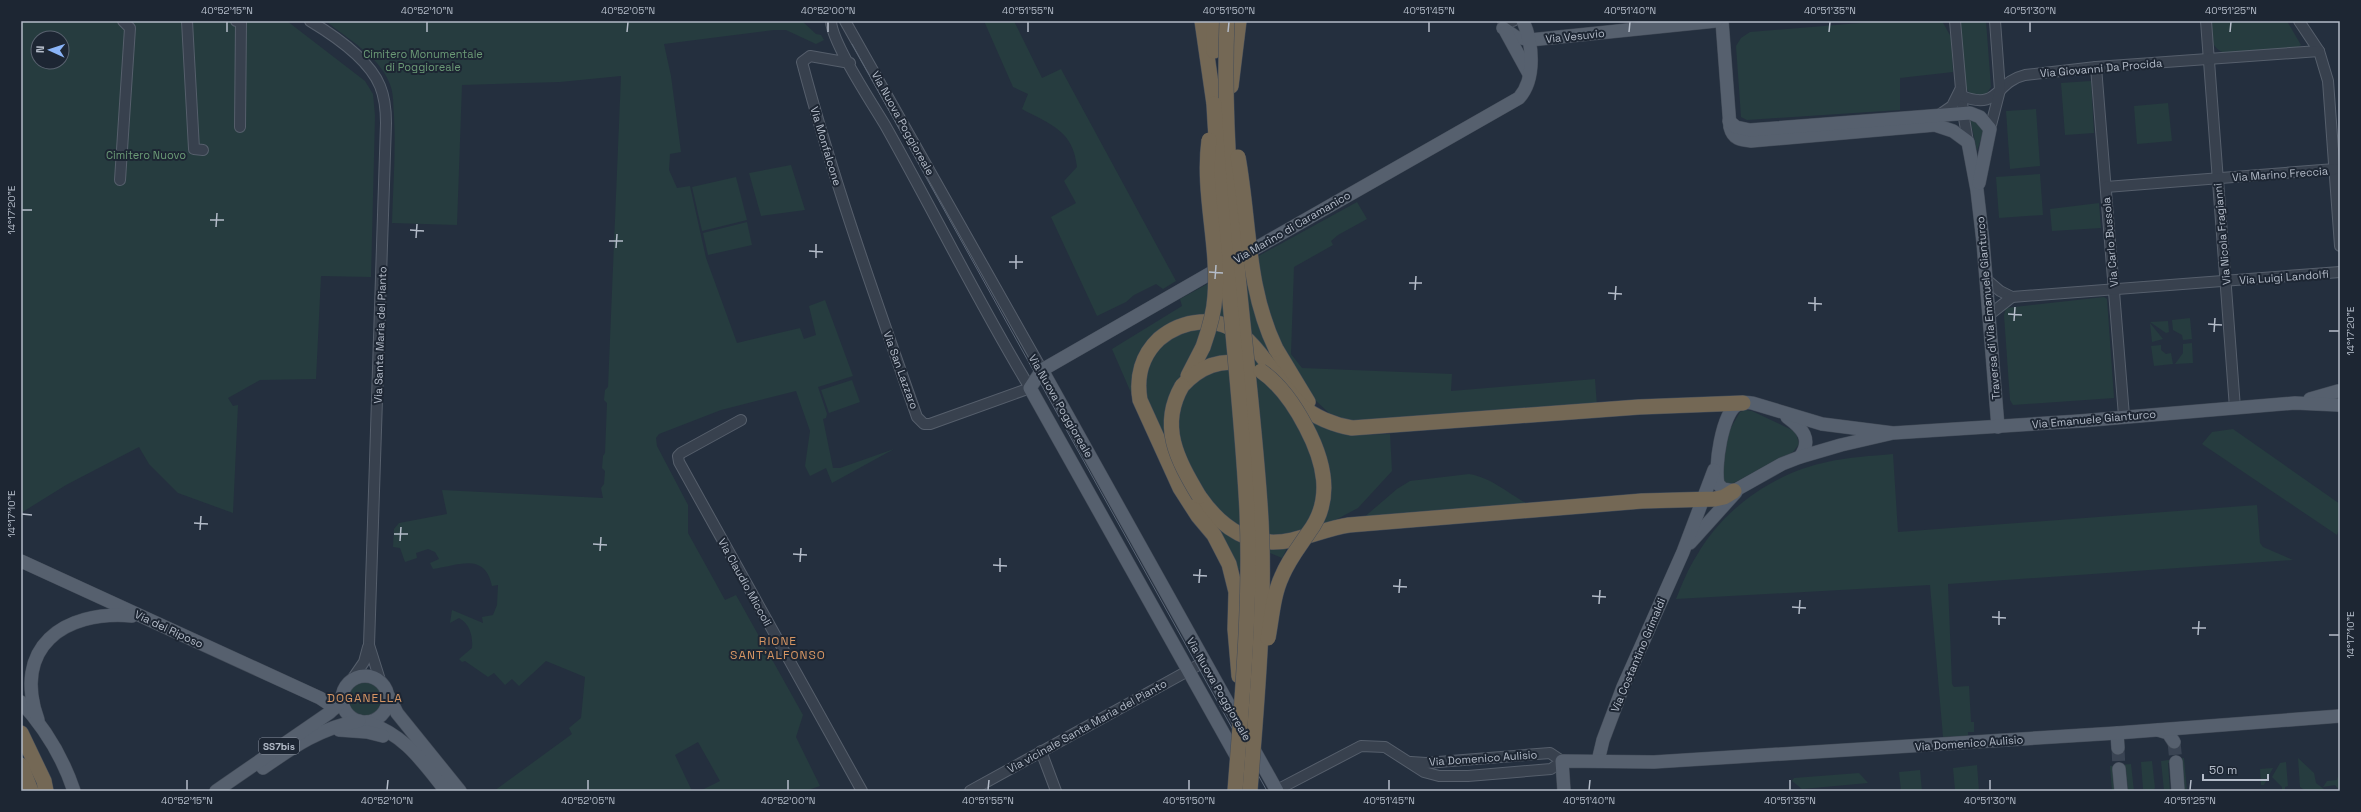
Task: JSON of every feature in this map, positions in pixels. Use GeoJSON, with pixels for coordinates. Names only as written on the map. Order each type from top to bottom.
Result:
{"type":"FeatureCollection","features":[{"type":"Feature","properties":{"kind":"highway"},"geometry":{"type":"LineString","coordinates":[[1202,21],[1221,104],[1243,184],[1254,285],[1264,323],[1276,349],[1310,404],[1321,416],[1335,424]]}},
{"type":"Feature","properties":{"kind":"highway"},"geometry":{"type":"LineString","coordinates":[[1214,21],[1221,104]]}},
{"type":"Feature","properties":{"kind":"highway"},"geometry":{"type":"LineString","coordinates":[[1227,21],[1218,172],[1247,512],[1250,791]]}},
{"type":"Feature","properties":{"kind":"highway"},"geometry":{"type":"LineString","coordinates":[[1239,21],[1221,104],[1206,163],[1215,283],[1214,307],[1203,347],[1174,400],[1171,412],[1171,434],[1185,470],[1200,496],[1219,521],[1231,530],[1256,540],[1274,542],[1294,540],[1337,527],[1368,523],[1642,501],[1703,499],[1724,497],[1736,490]]}},
{"type":"Feature","properties":{"kind":"highway"},"geometry":{"type":"LineString","coordinates":[[1249,703],[1236,640],[1236,592],[1229,564],[1214,535],[1198,516],[1180,488],[1140,400],[1138,384],[1140,370],[1146,355],[1156,342],[1180,326],[1197,322],[1211,322],[1226,325],[1240,333],[1253,345],[1299,404],[1312,413],[1335,424],[1352,428],[1639,407],[1743,403]]}},
{"type":"Feature","properties":{"kind":"highway"},"geometry":{"type":"LineString","coordinates":[[1182,386],[1197,372],[1223,362],[1245,364],[1261,371],[1281,390],[1301,416],[1311,435],[1323,468],[1324,493],[1318,517],[1290,560],[1274,599],[1249,703],[1236,791]]}},
{"type":"Feature","properties":{"kind":"highway"},"geometry":{"type":"LineString","coordinates":[[21,733],[44,781],[46,791]]}},
{"type":"Feature","properties":{"kind":"highway"},"geometry":{"type":"LineString","coordinates":[[21,765],[31,791]]}},
{"type":"Feature","properties":{"kind":"main road"},"geometry":{"type":"LineString","coordinates":[[1523,21],[1530,40]]}},
{"type":"Feature","properties":{"kind":"main road","name":"Via Vesuvio"},"geometry":{"type":"LineString","coordinates":[[1530,40],[1716,21]]}},
{"type":"Feature","properties":{"kind":"main road"},"geometry":{"type":"LineString","coordinates":[[1722,21],[1729,121],[1731,133],[1739,140],[1935,125],[1952,131],[1968,142]]}},
{"type":"Feature","properties":{"kind":"main road"},"geometry":{"type":"LineString","coordinates":[[1505,23],[1516,37],[1530,40]]}},
{"type":"Feature","properties":{"kind":"main road"},"geometry":{"type":"LineString","coordinates":[[1505,23],[1529,74]]}},
{"type":"Feature","properties":{"kind":"main road","name":"Via Marino di Caramanico"},"geometry":{"type":"LineString","coordinates":[[1042,370],[1519,98],[1524,92],[1529,74],[1530,40]]}},
{"type":"Feature","properties":{"kind":"main road"},"geometry":{"type":"LineString","coordinates":[[1729,121],[1736,127],[1750,130],[1963,112],[1980,117],[1990,129]]}},
{"type":"Feature","properties":{"kind":"main road","name":"Traversa di Via Emanuele Gianturco"},"geometry":{"type":"LineString","coordinates":[[1978,190],[1990,129]]}},
{"type":"Feature","properties":{"kind":"main road","name":"Traversa di Via Emanuele Gianturco"},"geometry":{"type":"LineString","coordinates":[[1968,142],[1978,190],[1998,427]]}},
{"type":"Feature","properties":{"kind":"main road"},"geometry":{"type":"LineString","coordinates":[[1030,388],[1042,370]]}},
{"type":"Feature","properties":{"kind":"main road","name":"Via Nuova Poggioreale"},"geometry":{"type":"LineString","coordinates":[[1042,370],[1276,791]]}},
{"type":"Feature","properties":{"kind":"main road","name":"Via Nuova Poggioreale"},"geometry":{"type":"LineString","coordinates":[[1030,388],[1187,671],[1257,791]]}},
{"type":"Feature","properties":{"kind":"main road"},"geometry":{"type":"LineString","coordinates":[[2339,390],[2339,407]]}},
{"type":"Feature","properties":{"kind":"main road","name":"Via Emanuele Gianturco"},"geometry":{"type":"LineString","coordinates":[[2295,403],[2339,390]]}},
{"type":"Feature","properties":{"kind":"main road"},"geometry":{"type":"LineString","coordinates":[[1736,490],[1723,489],[1718,484],[1719,453],[1728,415],[1737,404],[1743,403]]}},
{"type":"Feature","properties":{"kind":"main road","name":"Via Emanuele Gianturco"},"geometry":{"type":"LineString","coordinates":[[1743,403],[1752,403],[1836,427],[1893,433],[1998,427],[2295,403],[2339,407]]}},
{"type":"Feature","properties":{"kind":"main road","name":"Via Emanuele Gianturco"},"geometry":{"type":"LineString","coordinates":[[1781,412],[1799,426],[1805,434],[1806,445],[1800,457]]}},
{"type":"Feature","properties":{"kind":"main road","name":"Via Emanuele Gianturco"},"geometry":{"type":"LineString","coordinates":[[1736,490],[1770,470],[1800,457],[1841,445],[1893,433]]}},
{"type":"Feature","properties":{"kind":"main road","name":"Via Costantino Grimaldi"},"geometry":{"type":"LineString","coordinates":[[1598,761],[1603,740],[1623,687],[1683,552],[1719,453]]}},
{"type":"Feature","properties":{"kind":"main road","name":"Via Costantino Grimaldi"},"geometry":{"type":"LineString","coordinates":[[1683,552],[1736,490]]}},
{"type":"Feature","properties":{"kind":"main road","name":"Via del Riposo"},"geometry":{"type":"LineString","coordinates":[[21,560],[316,698],[334,708]]}},
{"type":"Feature","properties":{"kind":"main road"},"geometry":{"type":"LineString","coordinates":[[38,720],[31,697],[32,676],[40,652],[56,632],[78,620],[91,616],[114,614],[142,617]]}},
{"type":"Feature","properties":{"kind":"main road"},"geometry":{"type":"LineString","coordinates":[[446,791],[414,752],[396,736],[386,729],[363,722],[334,708],[344,688],[354,678],[370,676],[380,680],[385,686],[397,713],[460,791]]}},
{"type":"Feature","properties":{"kind":"main road"},"geometry":{"type":"LineString","coordinates":[[324,731],[374,720],[385,711],[389,697]]}},
{"type":"Feature","properties":{"kind":"main road"},"geometry":{"type":"LineString","coordinates":[[21,702],[38,720],[55,748],[74,791]]}},
{"type":"Feature","properties":{"kind":"main road","name":"SS7bis"},"geometry":{"type":"LineString","coordinates":[[216,791],[334,708]]}},
{"type":"Feature","properties":{"kind":"main road","name":"Via Domenico Aulisio"},"geometry":{"type":"LineString","coordinates":[[1562,761],[1654,762],[2117,733],[2340,716]]}},
{"type":"Feature","properties":{"kind":"main road"},"geometry":{"type":"LineString","coordinates":[[2158,730],[2168,733],[2174,742]]}},
{"type":"Feature","properties":{"kind":"main road"},"geometry":{"type":"LineString","coordinates":[[324,731],[367,732],[390,740],[414,752]]}},
{"type":"Feature","properties":{"kind":"main road","name":"SS7bis"},"geometry":{"type":"LineString","coordinates":[[231,791],[296,745],[324,731]]}},
{"type":"Feature","properties":{"kind":"main road"},"geometry":{"type":"LineString","coordinates":[[2117,733],[2118,748]]}},
{"type":"Feature","properties":{"kind":"main road"},"geometry":{"type":"LineString","coordinates":[[1562,761],[1564,791]]}},
{"type":"Feature","properties":{"kind":"main road"},"geometry":{"type":"LineString","coordinates":[[2176,762],[2178,791]]}},
{"type":"Feature","properties":{"kind":"main road"},"geometry":{"type":"LineString","coordinates":[[2120,769],[2121,791]]}},
{"type":"Feature","properties":{"kind":"street"},"geometry":{"type":"LineString","coordinates":[[187,21],[194,149],[203,150]]}},
{"type":"Feature","properties":{"kind":"street"},"geometry":{"type":"LineString","coordinates":[[236,21],[241,21],[240,127]]}},
{"type":"Feature","properties":{"kind":"street","name":"Via Santa Maria del Pianto"},"geometry":{"type":"LineString","coordinates":[[310,21],[344,45],[368,67],[381,87],[385,105],[379,367],[369,645],[380,680]]}},
{"type":"Feature","properties":{"kind":"street","name":"Via Nuova Poggioreale"},"geometry":{"type":"LineString","coordinates":[[831,21],[836,39],[1030,388]]}},
{"type":"Feature","properties":{"kind":"street","name":"Via Nuova Poggioreale"},"geometry":{"type":"LineString","coordinates":[[845,21],[1042,370]]}},
{"type":"Feature","properties":{"kind":"street","name":"Traversa di Via Emanuele Gianturco"},"geometry":{"type":"LineString","coordinates":[[1990,129],[2000,90],[1995,21]]}},
{"type":"Feature","properties":{"kind":"street","name":"Via Nicola Fragianni"},"geometry":{"type":"LineString","coordinates":[[2206,21],[2235,408]]}},
{"type":"Feature","properties":{"kind":"street"},"geometry":{"type":"LineString","coordinates":[[2299,21],[2319,51],[2328,81],[2340,246]]}},
{"type":"Feature","properties":{"kind":"street","name":"Traversa di Via Emanuele Gianturco"},"geometry":{"type":"LineString","coordinates":[[1954,22],[1963,112],[1968,142]]}},
{"type":"Feature","properties":{"kind":"street"},"geometry":{"type":"LineString","coordinates":[[120,180],[130,23]]}},
{"type":"Feature","properties":{"kind":"street"},"geometry":{"type":"LineString","coordinates":[[836,39],[836,31],[840,27],[851,30]]}},
{"type":"Feature","properties":{"kind":"street","name":"Via Giovanni Da Procida"},"geometry":{"type":"LineString","coordinates":[[2000,90],[2016,77],[2025,75],[2096,67],[2319,51]]}},
{"type":"Feature","properties":{"kind":"street","name":"Via Monfalcone"},"geometry":{"type":"LineString","coordinates":[[850,63],[810,56],[802,62],[820,131],[868,278]]}},
{"type":"Feature","properties":{"kind":"street","name":"Via Carlo Bussola"},"geometry":{"type":"LineString","coordinates":[[2096,67],[2124,416]]}},
{"type":"Feature","properties":{"kind":"street"},"geometry":{"type":"LineString","coordinates":[[1938,115],[1952,106],[1961,92],[1983,101],[2000,90]]}},
{"type":"Feature","properties":{"kind":"street","name":"Via Marino Freccia"},"geometry":{"type":"LineString","coordinates":[[2106,186],[2335,169]]}},
{"type":"Feature","properties":{"kind":"street","name":"Via Luigi Landolfi"},"geometry":{"type":"LineString","coordinates":[[2012,297],[2340,272]]}},
{"type":"Feature","properties":{"kind":"street","name":"Via San Lazzaro"},"geometry":{"type":"LineString","coordinates":[[868,278],[918,417],[924,424],[930,424],[1030,388]]}},
{"type":"Feature","properties":{"kind":"street"},"geometry":{"type":"LineString","coordinates":[[1986,279],[2000,291],[2012,297],[1989,315]]}},
{"type":"Feature","properties":{"kind":"street","name":"Via Claudio Miccoli"},"geometry":{"type":"LineString","coordinates":[[741,420],[681,452],[678,456],[679,462],[862,791]]}},
{"type":"Feature","properties":{"kind":"street"},"geometry":{"type":"LineString","coordinates":[[354,678],[364,662],[369,645]]}},
{"type":"Feature","properties":{"kind":"street","name":"Via vicinale Santa Maria del Pianto"},"geometry":{"type":"LineString","coordinates":[[970,791],[1204,662]]}},
{"type":"Feature","properties":{"kind":"street","name":"Via Domenico Aulisio"},"geometry":{"type":"LineString","coordinates":[[1276,791],[1361,746],[1379,746],[1411,762],[1428,773],[1453,777],[1551,769],[1562,761],[1550,753],[1426,763],[1411,762]]}},
{"type":"Feature","properties":{"kind":"street"},"geometry":{"type":"LineString","coordinates":[[1041,751],[1056,791]]}},
{"type":"Feature","properties":{"kind":"green space","name":"Cimitero Nuovo"},"geometry":{"type":"Polygon","coordinates":[[[21,21],[287,21],[365,81],[373,94],[375,116],[371,277],[321,276],[316,379],[260,380],[228,398],[233,406],[238,405],[233,513],[178,493],[149,464],[139,447],[66,485],[21,513],[21,21]]]}},
{"type":"Feature","properties":{"kind":"green space","name":"Cimitero Monumentale di Poggioreale"},"geometry":{"type":"Polygon","coordinates":[[[326,21],[802,21],[816,34],[821,35],[824,40],[816,44],[786,30],[774,30],[664,44],[671,76],[681,152],[670,154],[669,170],[677,188],[690,186],[706,258],[737,343],[800,328],[804,339],[816,335],[809,306],[825,300],[853,376],[818,387],[827,414],[826,418],[823,419],[833,468],[840,468],[894,449],[832,483],[826,468],[810,476],[805,466],[810,431],[796,391],[721,410],[659,434],[656,438],[657,446],[688,505],[688,533],[725,600],[736,595],[803,715],[796,737],[820,786],[805,791],[700,791],[720,781],[698,742],[675,755],[692,791],[494,791],[572,734],[569,728],[581,718],[585,677],[546,661],[519,686],[512,679],[505,685],[494,673],[488,677],[465,661],[462,662],[459,659],[472,648],[472,639],[468,627],[459,618],[450,623],[452,610],[483,623],[482,617],[493,615],[497,605],[498,585],[492,586],[489,575],[483,568],[470,563],[433,569],[430,563],[439,559],[435,552],[428,549],[416,553],[417,558],[405,562],[400,548],[393,547],[394,529],[399,523],[447,514],[442,490],[603,498],[601,488],[604,484],[605,471],[602,468],[603,456],[605,453],[607,403],[604,400],[605,390],[608,387],[621,76],[560,82],[462,85],[457,225],[392,223],[395,129],[391,86],[384,72],[370,56],[326,21]]]}},
{"type":"Feature","properties":{"kind":"green space"},"geometry":{"type":"Polygon","coordinates":[[[984,21],[1014,21],[1042,78],[1061,69],[1176,281],[1163,289],[1156,284],[1134,295],[1126,302],[1097,316],[1051,217],[1076,203],[1064,181],[1077,167],[1075,155],[1071,145],[1059,130],[1022,109],[1028,94],[1013,87],[984,21]]]}},
{"type":"Feature","properties":{"kind":"green space"},"geometry":{"type":"Polygon","coordinates":[[[1884,21],[1942,21],[1951,37],[1953,72],[1900,78],[1900,110],[1747,120],[1741,117],[1736,46],[1741,38],[1750,32],[1884,21]]]}},
{"type":"Feature","properties":{"kind":"green space"},"geometry":{"type":"Polygon","coordinates":[[[1960,21],[1986,21],[1991,87],[1985,96],[1971,95],[1965,87],[1960,21]]]}},
{"type":"Feature","properties":{"kind":"green space"},"geometry":{"type":"Polygon","coordinates":[[[2210,21],[2287,21],[2301,45],[2297,48],[2224,53],[2213,43],[2210,21]]]}},
{"type":"Feature","properties":{"kind":"green space"},"geometry":{"type":"Polygon","coordinates":[[[2091,81],[2094,133],[2065,135],[2061,83],[2091,81]]]}},
{"type":"Feature","properties":{"kind":"green space"},"geometry":{"type":"Polygon","coordinates":[[[2168,103],[2172,141],[2137,144],[2134,106],[2168,103]]]}},
{"type":"Feature","properties":{"kind":"green space"},"geometry":{"type":"Polygon","coordinates":[[[2036,109],[2040,166],[2010,169],[2006,111],[2036,109]]]}},
{"type":"Feature","properties":{"kind":"green space"},"geometry":{"type":"Polygon","coordinates":[[[1970,119],[1973,119],[1984,130],[1977,151],[1970,119]]]}},
{"type":"Feature","properties":{"kind":"green space"},"geometry":{"type":"Polygon","coordinates":[[[791,165],[805,210],[761,216],[749,173],[791,165]]]}},
{"type":"Feature","properties":{"kind":"green space"},"geometry":{"type":"Polygon","coordinates":[[[2040,174],[2043,215],[1999,218],[1996,177],[2040,174]]]}},
{"type":"Feature","properties":{"kind":"green space"},"geometry":{"type":"Polygon","coordinates":[[[736,177],[747,220],[702,231],[692,187],[736,177]]]}},
{"type":"Feature","properties":{"kind":"green space"},"geometry":{"type":"Polygon","coordinates":[[[1357,202],[1367,219],[1338,235],[1331,241],[1333,245],[1294,267],[1291,354],[1302,368],[1452,374],[1451,391],[1595,379],[1597,406],[1355,423],[1329,413],[1315,400],[1282,347],[1302,398],[1223,318],[1156,336],[1143,387],[1153,353],[1178,332],[1216,326],[1237,337],[1332,431],[1350,435],[1390,434],[1392,471],[1358,508],[1326,525],[1293,536],[1224,532],[1244,544],[1287,548],[1282,558],[1270,553],[1229,575],[1138,409],[1112,349],[1182,306],[1180,299],[1357,202]]]}},
{"type":"Feature","properties":{"kind":"green space"},"geometry":{"type":"Polygon","coordinates":[[[2099,203],[2101,228],[2052,231],[2050,209],[2099,203]]]}},
{"type":"Feature","properties":{"kind":"green space"},"geometry":{"type":"Polygon","coordinates":[[[747,222],[752,245],[708,255],[703,233],[747,222]]]}},
{"type":"Feature","properties":{"kind":"green space"},"geometry":{"type":"Polygon","coordinates":[[[2104,297],[2107,299],[2114,398],[2013,405],[2010,400],[2004,315],[2006,308],[2104,297]]]}},
{"type":"Feature","properties":{"kind":"green space"},"geometry":{"type":"Polygon","coordinates":[[[2190,318],[2192,339],[2183,340],[2182,335],[2173,330],[2172,320],[2190,318]]]}},
{"type":"Feature","properties":{"kind":"green space"},"geometry":{"type":"Polygon","coordinates":[[[2168,321],[2169,332],[2166,333],[2150,322],[2168,321]]]}},
{"type":"Feature","properties":{"kind":"green space"},"geometry":{"type":"Polygon","coordinates":[[[2150,323],[2163,339],[2152,342],[2150,323]]]}},
{"type":"Feature","properties":{"kind":"green space"},"geometry":{"type":"Polygon","coordinates":[[[2192,343],[2193,363],[2175,364],[2183,353],[2183,344],[2192,343]]]}},
{"type":"Feature","properties":{"kind":"green space"},"geometry":{"type":"Polygon","coordinates":[[[2161,345],[2161,350],[2166,354],[2171,353],[2173,364],[2154,366],[2151,346],[2161,345]]]}},
{"type":"Feature","properties":{"kind":"green space"},"geometry":{"type":"Polygon","coordinates":[[[852,380],[860,402],[829,413],[821,390],[852,380]]]}},
{"type":"Feature","properties":{"kind":"green space"},"geometry":{"type":"Polygon","coordinates":[[[1746,410],[1752,411],[1792,430],[1796,433],[1799,444],[1793,452],[1728,486],[1721,477],[1729,431],[1740,412],[1746,410]]]}},
{"type":"Feature","properties":{"kind":"green space"},"geometry":{"type":"Polygon","coordinates":[[[2233,429],[2340,504],[2340,526],[2337,535],[2202,444],[2212,432],[2233,429]]]}},
{"type":"Feature","properties":{"kind":"green space"},"geometry":{"type":"Polygon","coordinates":[[[1893,454],[1898,532],[2257,505],[2260,543],[2263,547],[2293,560],[1948,584],[1952,684],[1954,687],[1969,686],[1971,722],[1974,722],[1974,732],[1968,732],[1968,736],[1943,737],[1930,585],[1676,599],[1691,566],[1708,538],[1721,522],[1752,495],[1770,484],[1807,467],[1844,459],[1893,454]]]}},
{"type":"Feature","properties":{"kind":"green space"},"geometry":{"type":"Polygon","coordinates":[[[1469,474],[1485,479],[1499,486],[1526,503],[1527,507],[1362,519],[1397,489],[1410,481],[1469,474]]]}},
{"type":"Feature","properties":{"kind":"green space"},"geometry":{"type":"Polygon","coordinates":[[[365,679],[376,682],[382,688],[385,699],[382,710],[376,716],[365,719],[354,716],[348,710],[345,699],[348,688],[354,682],[365,679]]]}},
{"type":"Feature","properties":{"kind":"green space"},"geometry":{"type":"Polygon","coordinates":[[[2184,758],[2187,791],[2182,791],[2180,761],[2168,763],[2170,791],[2164,791],[2161,761],[2184,758]]]}},
{"type":"Feature","properties":{"kind":"green space"},"geometry":{"type":"Polygon","coordinates":[[[2298,758],[2314,773],[2316,783],[2324,789],[2322,791],[2306,791],[2300,787],[2298,758]]]}},
{"type":"Feature","properties":{"kind":"green space"},"geometry":{"type":"Polygon","coordinates":[[[2152,761],[2155,788],[2152,791],[2143,789],[2141,762],[2152,761]]]}},
{"type":"Feature","properties":{"kind":"green space"},"geometry":{"type":"Polygon","coordinates":[[[2286,762],[2288,786],[2285,787],[2285,791],[2282,791],[2282,787],[2272,777],[2280,763],[2286,762]]]}},
{"type":"Feature","properties":{"kind":"green space"},"geometry":{"type":"Polygon","coordinates":[[[2131,764],[2134,791],[2128,791],[2126,768],[2113,770],[2115,791],[2112,791],[2110,766],[2131,764]]]}},
{"type":"Feature","properties":{"kind":"green space"},"geometry":{"type":"Polygon","coordinates":[[[1977,765],[1979,791],[1955,790],[1953,768],[1977,765]]]}},
{"type":"Feature","properties":{"kind":"green space"},"geometry":{"type":"Polygon","coordinates":[[[2273,768],[2264,785],[2261,785],[2260,769],[2273,768]]]}},
{"type":"Feature","properties":{"kind":"green space"},"geometry":{"type":"Polygon","coordinates":[[[1920,770],[1922,791],[1901,791],[1899,772],[1920,770]]]}},
{"type":"Feature","properties":{"kind":"green space"},"geometry":{"type":"Polygon","coordinates":[[[2340,770],[2340,791],[2335,785],[2323,787],[2327,781],[2337,780],[2340,770]]]}},
{"type":"Feature","properties":{"kind":"green space"},"geometry":{"type":"Polygon","coordinates":[[[1859,773],[1868,783],[1802,789],[1792,781],[1794,778],[1859,773]]]}},
{"type":"Feature","properties":{"kind":"tunnel"},"geometry":{"type":"LineString","coordinates":[[2174,742],[2176,762]]}},
{"type":"Feature","properties":{"kind":"tunnel"},"geometry":{"type":"LineString","coordinates":[[2118,748],[2119,769]]}},
{"type":"Feature","properties":{"kind":"tram line"},"geometry":{"type":"LineString","coordinates":[[852,44],[1267,791]]}},
{"type":"Feature","properties":{"kind":"district","name":"RIONE SANT'ALFONSO"},"geometry":{"type":"Point","coordinates":[778,648]}},
{"type":"Feature","properties":{"kind":"district","name":"DOGANELLA"},"geometry":{"type":"Point","coordinates":[365,698]}}]}
